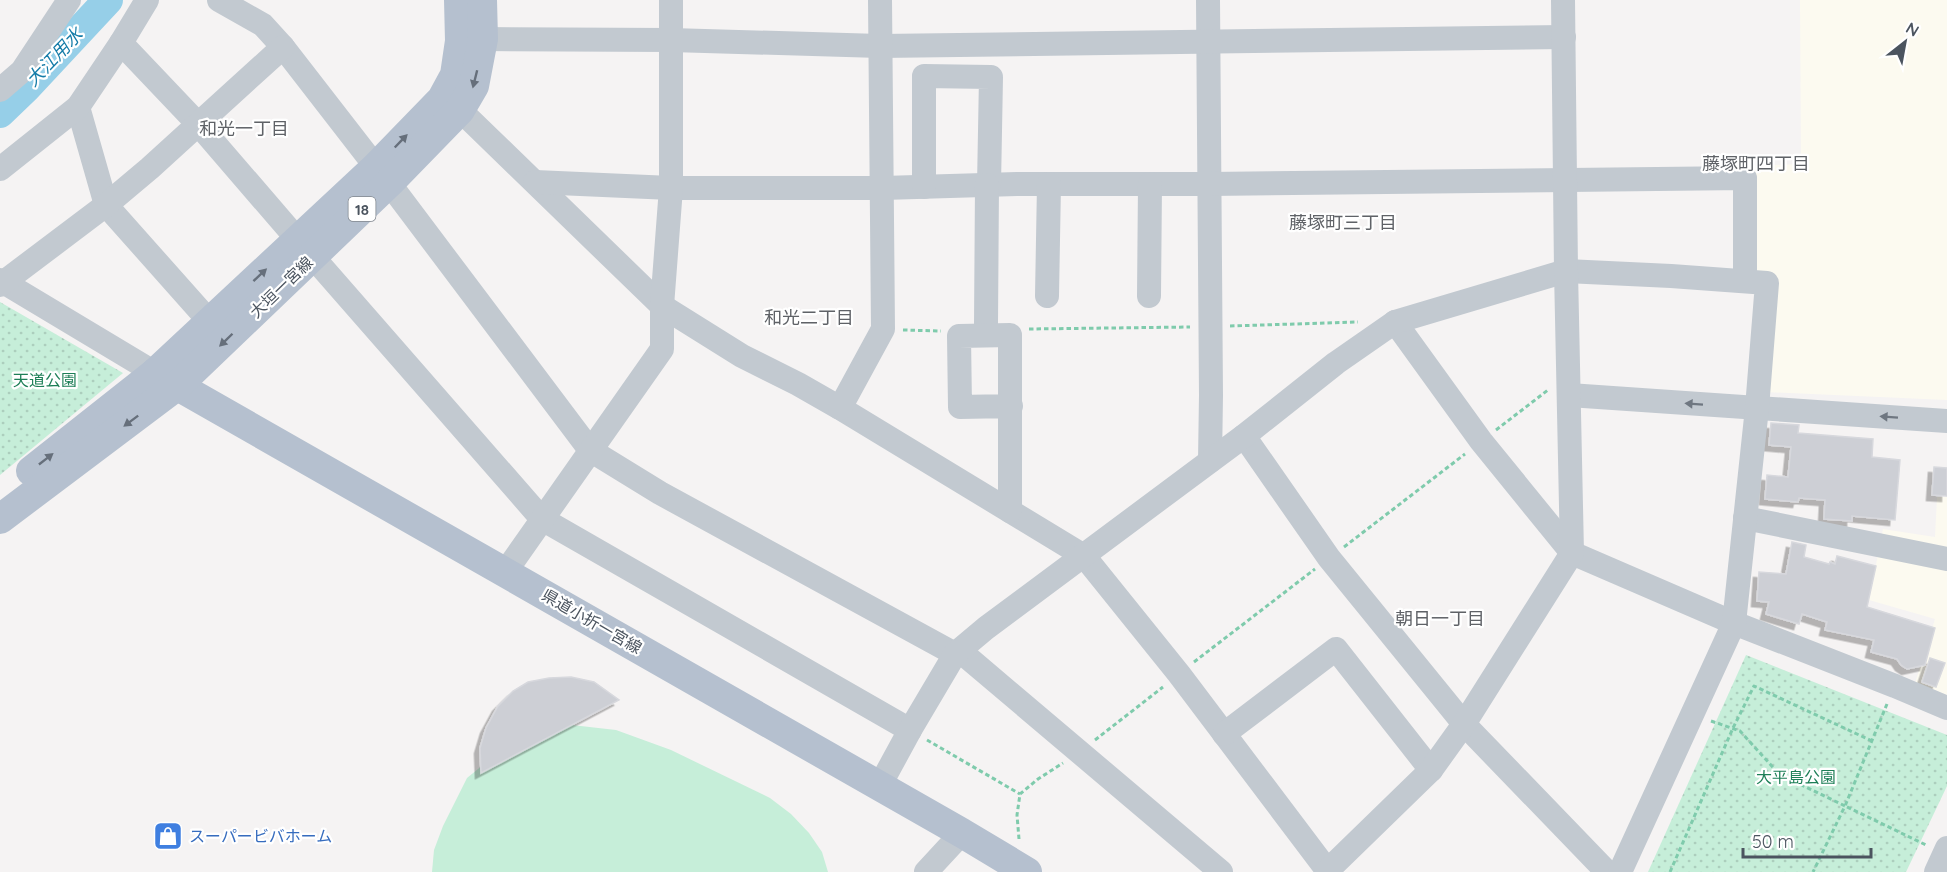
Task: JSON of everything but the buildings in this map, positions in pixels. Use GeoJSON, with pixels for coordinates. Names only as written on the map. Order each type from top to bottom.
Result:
{"type":"FeatureCollection","features":[{"type":"Feature","properties":{"kind":"main road","name":"大垣一宮線"},"geometry":{"type":"LineString","coordinates":[[383,175],[442,99],[455,75],[460,41],[459,0]]}},
{"type":"Feature","properties":{"kind":"main road","name":"大垣一宮線"},"geometry":{"type":"LineString","coordinates":[[0,519],[167,379],[383,175],[460,110],[474,86],[483,39],[482,0]]}},
{"type":"Feature","properties":{"kind":"main road","name":"大垣一宮線"},"geometry":{"type":"LineString","coordinates":[[0,496],[167,379],[210,322],[305,248]]}},
{"type":"Feature","properties":{"kind":"main road","name":"県道小折一宮線"},"geometry":{"type":"LineString","coordinates":[[167,379],[962,833],[1022,871]]}},
{"type":"Feature","properties":{"kind":"street"},"geometry":{"type":"LineString","coordinates":[[0,90],[22,71],[69,0]]}},
{"type":"Feature","properties":{"kind":"street"},"geometry":{"type":"LineString","coordinates":[[0,169],[78,107],[147,0]]}},
{"type":"Feature","properties":{"kind":"street"},"geometry":{"type":"LineString","coordinates":[[219,0],[263,25],[283,47],[383,175],[590,450],[660,494],[957,653],[1080,752],[1221,872]]}},
{"type":"Feature","properties":{"kind":"street"},"geometry":{"type":"LineString","coordinates":[[506,571],[662,349],[662,306],[671,188],[671,0]]}},
{"type":"Feature","properties":{"kind":"street"},"geometry":{"type":"LineString","coordinates":[[840,408],[883,329],[880,0]]}},
{"type":"Feature","properties":{"kind":"street"},"geometry":{"type":"LineString","coordinates":[[1208,0],[1210,461]]}},
{"type":"Feature","properties":{"kind":"street"},"geometry":{"type":"LineString","coordinates":[[460,110],[662,306],[742,356],[840,408],[1084,556],[1179,674],[1327,871],[1431,770],[1464,724],[1572,553],[1563,0]]}},
{"type":"Feature","properties":{"kind":"street"},"geometry":{"type":"LineString","coordinates":[[483,39],[671,40],[880,46],[1564,37]]}},
{"type":"Feature","properties":{"kind":"street"},"geometry":{"type":"LineString","coordinates":[[121,43],[198,124],[542,519],[910,730]]}},
{"type":"Feature","properties":{"kind":"street"},"geometry":{"type":"LineString","coordinates":[[167,379],[1,283],[106,205],[283,47]]}},
{"type":"Feature","properties":{"kind":"street"},"geometry":{"type":"LineString","coordinates":[[924,187],[924,76],[991,77],[986,324]]}},
{"type":"Feature","properties":{"kind":"street"},"geometry":{"type":"LineString","coordinates":[[78,107],[106,205],[210,322]]}},
{"type":"Feature","properties":{"kind":"street"},"geometry":{"type":"LineString","coordinates":[[535,182],[671,188],[883,188],[1049,184],[1745,178],[1745,281]]}},
{"type":"Feature","properties":{"kind":"street"},"geometry":{"type":"LineString","coordinates":[[1047,296],[1049,184]]}},
{"type":"Feature","properties":{"kind":"street"},"geometry":{"type":"LineString","coordinates":[[1149,296],[1150,184]]}},
{"type":"Feature","properties":{"kind":"street"},"geometry":{"type":"LineString","coordinates":[[879,787],[910,730],[957,653],[986,628],[1244,436],[1336,363],[1395,322],[1566,271],[1767,283],[1757,408],[1734,623],[1620,872]]}},
{"type":"Feature","properties":{"kind":"street"},"geometry":{"type":"LineString","coordinates":[[1395,322],[1481,441],[1572,553],[1734,623],[1947,708]]}},
{"type":"Feature","properties":{"kind":"street"},"geometry":{"type":"LineString","coordinates":[[1569,385],[1757,408],[1947,421]]}},
{"type":"Feature","properties":{"kind":"street"},"geometry":{"type":"LineString","coordinates":[[1010,512],[1011,406]]}},
{"type":"Feature","properties":{"kind":"street"},"geometry":{"type":"LineString","coordinates":[[1244,436],[1329,558],[1464,724],[1607,872]]}},
{"type":"Feature","properties":{"kind":"street"},"geometry":{"type":"LineString","coordinates":[[1745,518],[1947,559]]}},
{"type":"Feature","properties":{"kind":"street"},"geometry":{"type":"LineString","coordinates":[[1224,734],[1336,649],[1431,770]]}},
{"type":"Feature","properties":{"kind":"street"},"geometry":{"type":"LineString","coordinates":[[926,872],[962,833]]}},
{"type":"Feature","properties":{"kind":"path"},"geometry":{"type":"LineString","coordinates":[[1022,329],[1211,327],[1359,322]]}},
{"type":"Feature","properties":{"kind":"path"},"geometry":{"type":"LineString","coordinates":[[883,329],[949,331]]}},
{"type":"Feature","properties":{"kind":"path"},"geometry":{"type":"LineString","coordinates":[[1022,871],[1017,815],[1020,794],[1038,779],[1080,752],[1481,441],[1569,385]]}},
{"type":"Feature","properties":{"kind":"path"},"geometry":{"type":"LineString","coordinates":[[1670,872],[1733,728],[1754,686],[1872,741]]}},
{"type":"Feature","properties":{"kind":"path"},"geometry":{"type":"LineString","coordinates":[[1813,872],[1845,806],[1895,686]]}},
{"type":"Feature","properties":{"kind":"path"},"geometry":{"type":"LineString","coordinates":[[1692,714],[1740,731],[1779,774],[1942,858]]}},
{"type":"Feature","properties":{"kind":"path"},"geometry":{"type":"LineString","coordinates":[[910,730],[1020,794]]}},
{"type":"Feature","properties":{"kind":"shaded area"},"geometry":{"type":"Polygon","coordinates":[[[1800,0],[1947,0],[1947,400],[1765,392],[1752,275],[1751,166],[1801,164],[1800,0]]]}},
{"type":"Feature","properties":{"kind":"shaded area"},"geometry":{"type":"Polygon","coordinates":[[[1937,497],[1947,497],[1947,695],[1915,683],[1935,619],[1869,600],[1883,529],[1935,537],[1937,497]]]}},
{"type":"Feature","properties":{"kind":"green space","name":"天道公園"},"geometry":{"type":"Polygon","coordinates":[[[0,302],[123,373],[0,475],[0,302]]]}},
{"type":"Feature","properties":{"kind":"green space","name":"大平島公園"},"geometry":{"type":"Polygon","coordinates":[[[1746,655],[1947,735],[1947,786],[1906,872],[1648,872],[1746,655]]]}},
{"type":"Feature","properties":{"kind":"green space"},"geometry":{"type":"Polygon","coordinates":[[[563,724],[616,730],[671,750],[770,798],[791,814],[809,833],[822,852],[828,872],[432,872],[434,850],[443,826],[467,778],[489,760],[563,724]]]}},
{"type":"Feature","properties":{"kind":"waterway","name":"大江用水"},"geometry":{"type":"LineString","coordinates":[[0,113],[108,0]]}},
{"type":"Feature","properties":{"kind":"place","name":"スーパービバホーム"},"geometry":{"type":"Point","coordinates":[168,836]}},
{"type":"Feature","properties":{"kind":"district","name":"和光一丁目"},"geometry":{"type":"Point","coordinates":[244,128]}},
{"type":"Feature","properties":{"kind":"district","name":"藤塚町四丁目"},"geometry":{"type":"Point","coordinates":[1756,163]}},
{"type":"Feature","properties":{"kind":"district","name":"藤塚町三丁目"},"geometry":{"type":"Point","coordinates":[1343,222]}},
{"type":"Feature","properties":{"kind":"district","name":"和光二丁目"},"geometry":{"type":"Point","coordinates":[809,317]}},
{"type":"Feature","properties":{"kind":"district","name":"朝日一丁目"},"geometry":{"type":"Point","coordinates":[1440,618]}}]}
